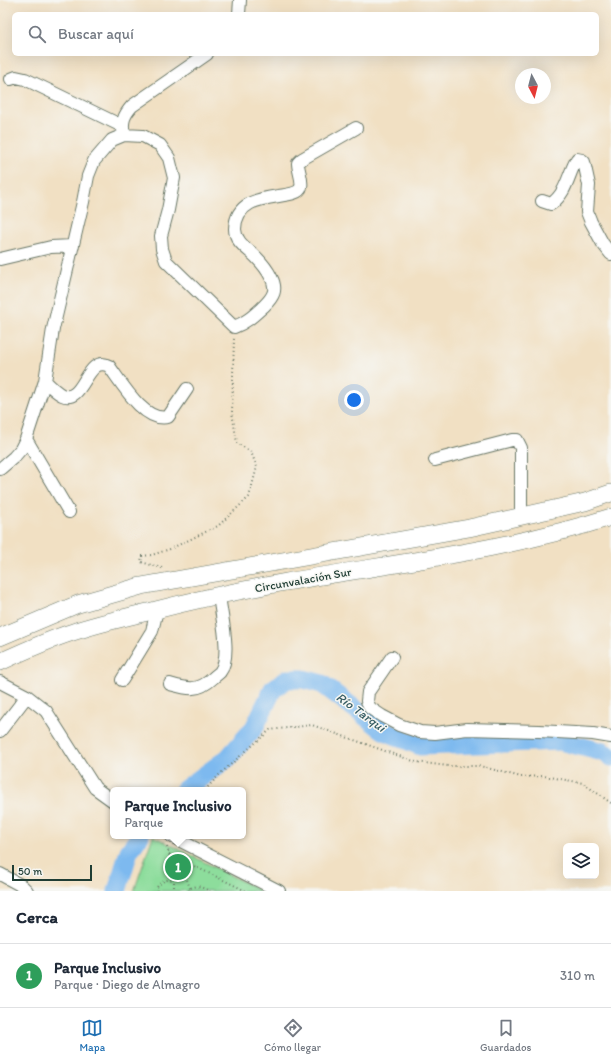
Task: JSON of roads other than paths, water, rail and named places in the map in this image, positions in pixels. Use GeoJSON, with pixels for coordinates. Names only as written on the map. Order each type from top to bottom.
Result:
{"type":"FeatureCollection","features":[{"type":"Feature","properties":{"kind":"highway","name":"Circunvalación Sur"},"geometry":{"type":"LineString","coordinates":[[0,637],[78,604],[141,586],[469,528],[585,502],[611,493]]}},
{"type":"Feature","properties":{"kind":"highway","name":"Circunvalación Sur"},"geometry":{"type":"LineString","coordinates":[[0,662],[23,651],[72,632],[219,595],[285,582],[474,552],[588,525],[611,517]]}},
{"type":"Feature","properties":{"kind":"street"},"geometry":{"type":"LineString","coordinates":[[239,12],[240,0]]}},
{"type":"Feature","properties":{"kind":"street"},"geometry":{"type":"LineString","coordinates":[[0,469],[14,457],[26,439],[45,382],[53,329],[88,176],[94,161],[112,140],[123,130],[125,115],[132,106],[204,56]]}},
{"type":"Feature","properties":{"kind":"street"},"geometry":{"type":"LineString","coordinates":[[11,79],[16,77],[25,80],[123,130],[143,136],[160,145],[169,158],[174,178],[161,236],[162,249],[166,261],[234,328],[252,317],[272,298],[275,289],[266,268],[238,238],[235,230],[238,216],[248,204],[291,194],[300,190],[302,187],[298,163],[302,159],[356,128]]}},
{"type":"Feature","properties":{"kind":"street"},"geometry":{"type":"LineString","coordinates":[[542,201],[551,204],[556,200],[564,189],[577,159],[582,160],[584,162],[588,185],[587,212],[603,244],[611,254]]}},
{"type":"Feature","properties":{"kind":"street"},"geometry":{"type":"LineString","coordinates":[[0,259],[51,247],[73,246]]}},
{"type":"Feature","properties":{"kind":"street"},"geometry":{"type":"LineString","coordinates":[[45,382],[62,395],[71,396],[77,393],[92,370],[101,364],[106,364],[140,406],[154,416],[162,418],[168,417],[187,389]]}},
{"type":"Feature","properties":{"kind":"street"},"geometry":{"type":"LineString","coordinates":[[26,439],[69,512]]}},
{"type":"Feature","properties":{"kind":"street"},"geometry":{"type":"LineString","coordinates":[[435,460],[517,440],[521,448],[521,516]]}},
{"type":"Feature","properties":{"kind":"street"},"geometry":{"type":"LineString","coordinates":[[170,684],[188,689],[196,688],[210,681],[220,672],[225,660],[226,640],[219,595]]}},
{"type":"Feature","properties":{"kind":"street"},"geometry":{"type":"LineString","coordinates":[[122,680],[152,631],[156,610]]}},
{"type":"Feature","properties":{"kind":"street"},"geometry":{"type":"LineString","coordinates":[[392,657],[368,692],[367,701],[370,708],[399,725],[420,732],[435,733],[467,729],[593,734],[611,737]]}},
{"type":"Feature","properties":{"kind":"street"},"geometry":{"type":"LineString","coordinates":[[0,682],[27,696],[46,711],[95,788],[110,799]]}},
{"type":"Feature","properties":{"kind":"street"},"geometry":{"type":"LineString","coordinates":[[0,731],[27,696]]}},
{"type":"Feature","properties":{"kind":"street"},"geometry":{"type":"LineString","coordinates":[[169,839],[279,891]]}},
{"type":"Feature","properties":{"kind":"street"},"geometry":{"type":"LineString","coordinates":[[0,874],[22,886],[27,891]]}},
{"type":"Feature","properties":{"kind":"waterway","name":"Río Tarqui"},"geometry":{"type":"LineString","coordinates":[[188,787],[228,758],[254,728],[273,689],[287,679],[303,679],[322,684],[383,730],[420,746],[560,741],[603,752],[611,757]]}},
{"type":"Feature","properties":{"kind":"waterway","name":"Río Tarqui"},"geometry":{"type":"LineString","coordinates":[[117,891],[129,851],[138,839]]}},
{"type":"Feature","properties":{"kind":"place","name":"Parque Inclusivo"},"geometry":{"type":"Point","coordinates":[178,867]}}]}
